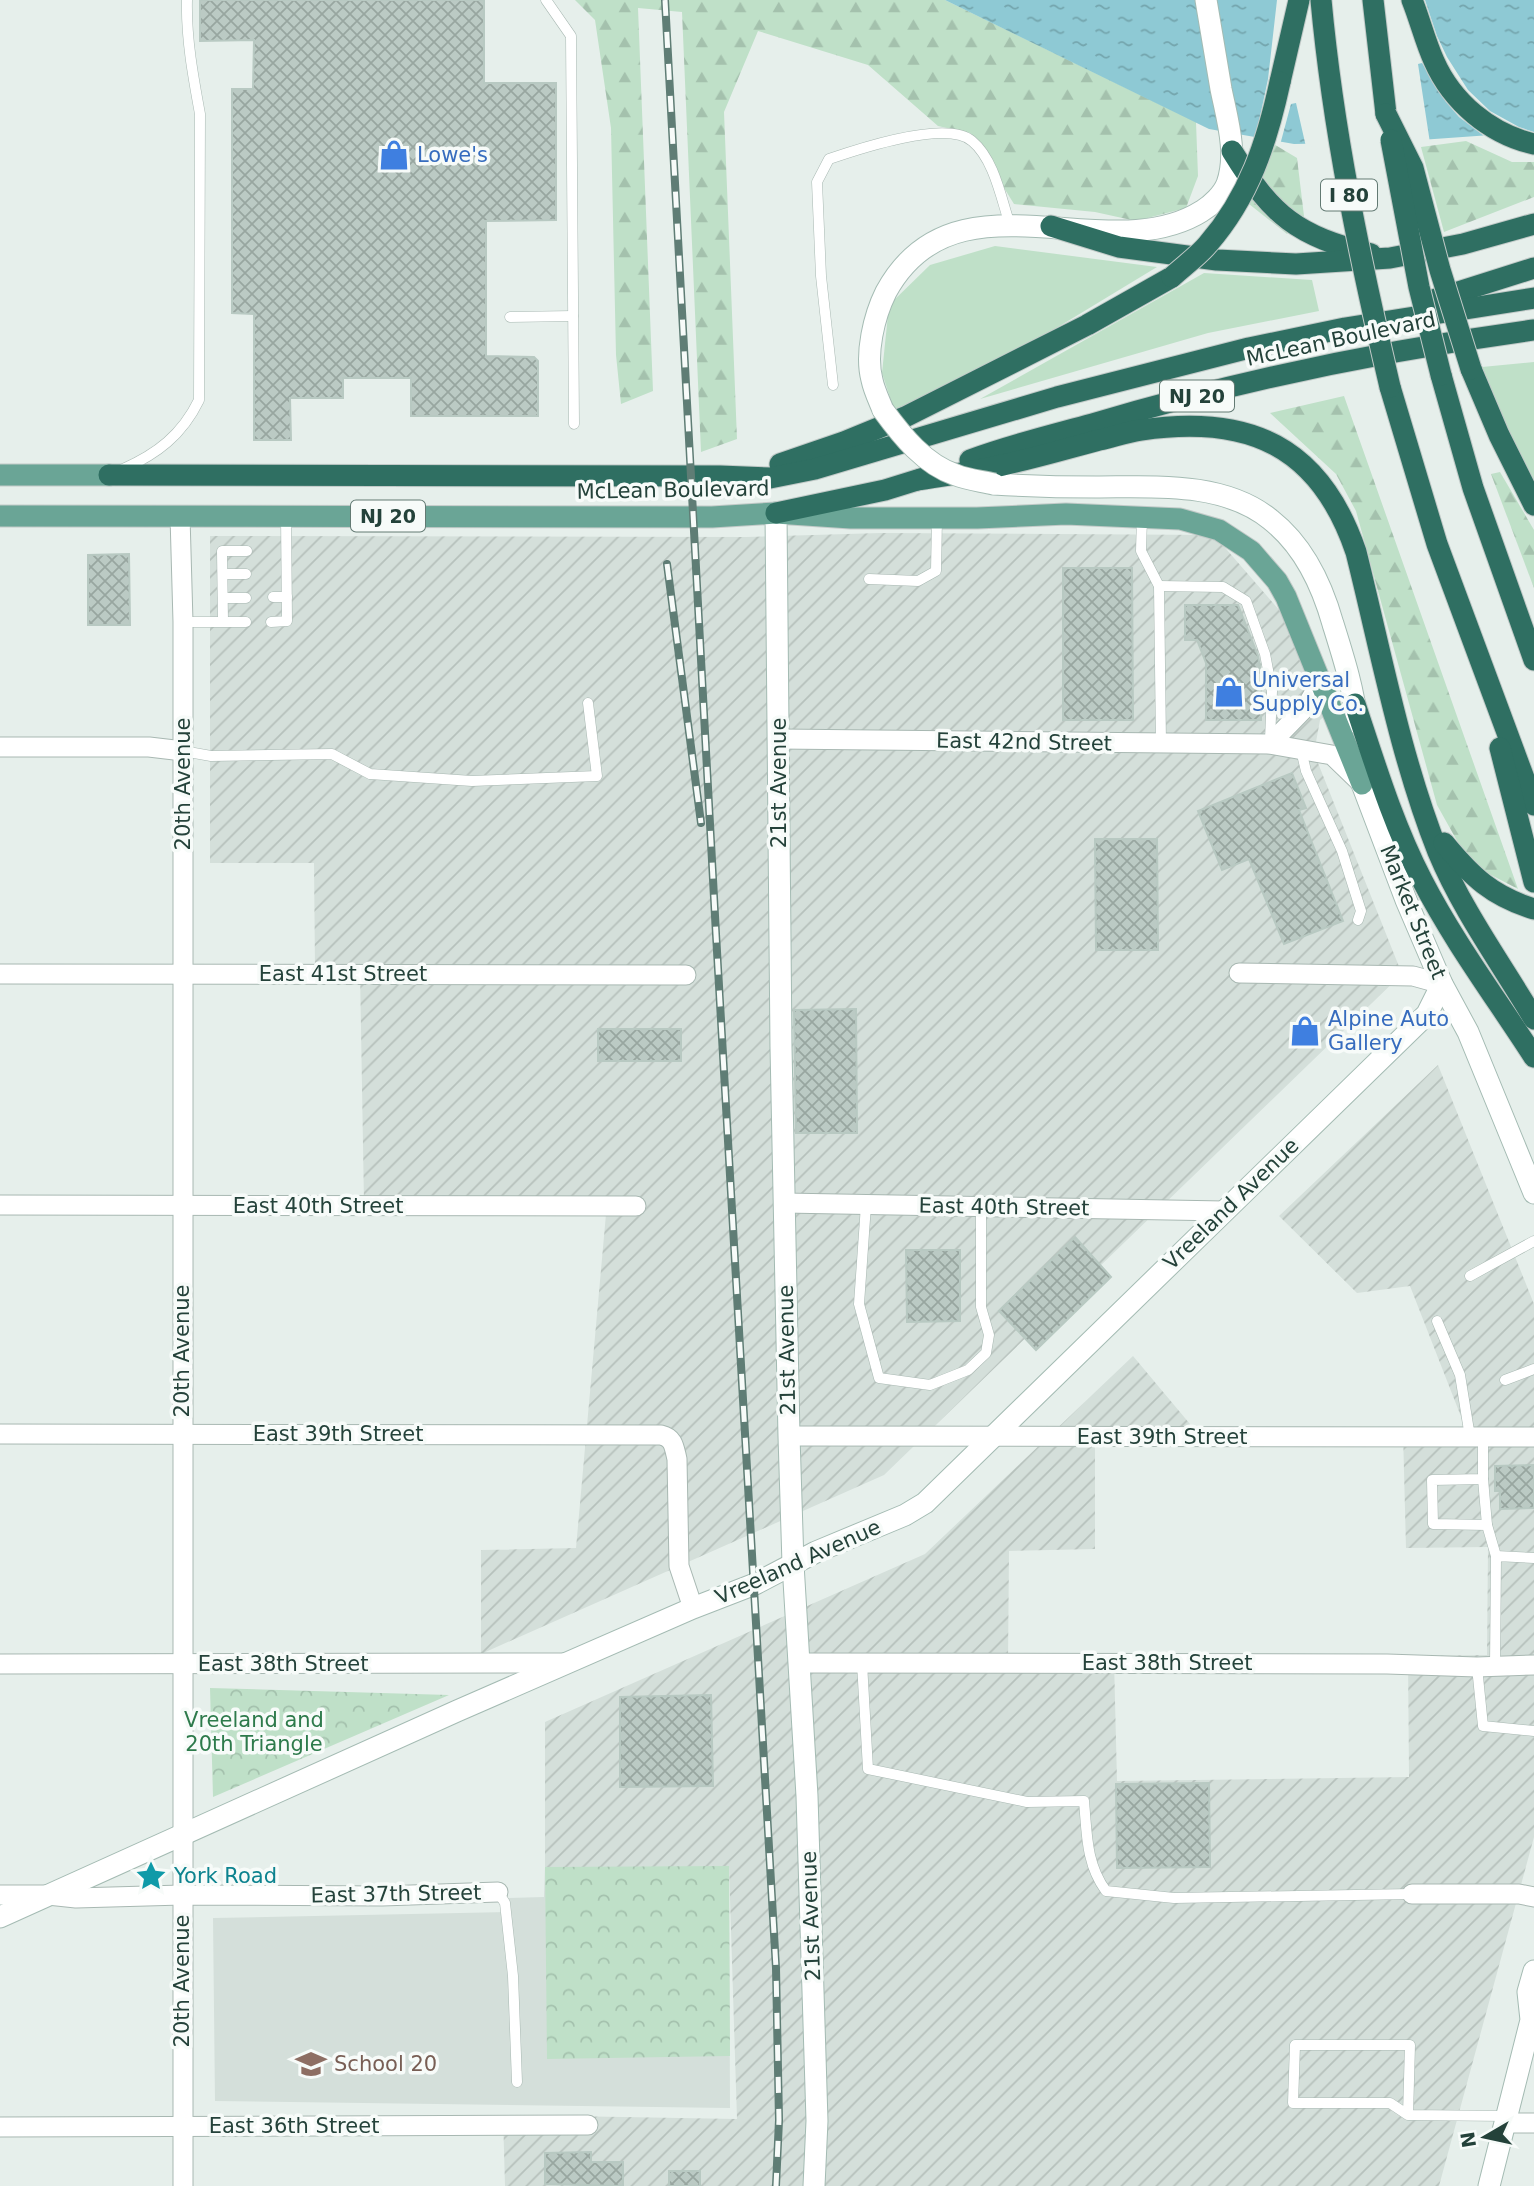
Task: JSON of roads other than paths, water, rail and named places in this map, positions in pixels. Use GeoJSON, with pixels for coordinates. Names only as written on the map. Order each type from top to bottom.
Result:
{"type":"FeatureCollection","features":[{"type":"Feature","properties":{"kind":"highway"},"geometry":{"type":"LineString","coordinates":[[720,476],[787,463],[905,417],[1087,325],[1172,277],[1207,246],[1234,212],[1254,173],[1270,130],[1299,0]]}},
{"type":"Feature","properties":{"kind":"highway","name":"I 80"},"geometry":{"type":"LineString","coordinates":[[1321,0],[1331,85],[1355,231],[1390,387],[1417,482],[1476,655],[1534,805]]}},
{"type":"Feature","properties":{"kind":"highway","name":"I 80"},"geometry":{"type":"LineString","coordinates":[[1373,0],[1386,114],[1416,274],[1473,488],[1534,660]]}},
{"type":"Feature","properties":{"kind":"highway"},"geometry":{"type":"LineString","coordinates":[[1412,0],[1434,62],[1453,93],[1471,112],[1493,128],[1534,145]]}},
{"type":"Feature","properties":{"kind":"highway"},"geometry":{"type":"LineString","coordinates":[[1386,114],[1413,168],[1440,270],[1471,369],[1499,435],[1534,505]]}},
{"type":"Feature","properties":{"kind":"highway"},"geometry":{"type":"LineString","coordinates":[[1232,151],[1259,192],[1273,209],[1293,226],[1320,239],[1390,258]]}},
{"type":"Feature","properties":{"kind":"highway"},"geometry":{"type":"LineString","coordinates":[[1051,226],[1119,247],[1217,260],[1296,264],[1390,258],[1463,244],[1531,223]]}},
{"type":"Feature","properties":{"kind":"highway"},"geometry":{"type":"LineString","coordinates":[[1345,328],[1534,268]]}},
{"type":"Feature","properties":{"kind":"highway","name":"McLean Boulevard"},"geometry":{"type":"LineString","coordinates":[[109,475],[770,478],[815,469],[969,422],[1238,351],[1345,328],[1534,298]]}},
{"type":"Feature","properties":{"kind":"highway","name":"McLean Boulevard"},"geometry":{"type":"LineString","coordinates":[[776,513],[846,499],[918,480],[982,456],[1163,404],[1366,357],[1534,330]]}},
{"type":"Feature","properties":{"kind":"highway"},"geometry":{"type":"LineString","coordinates":[[918,480],[1004,465],[1139,430],[1181,426],[1249,434],[1274,444],[1303,463],[1326,489],[1345,520],[1356,552],[1410,773],[1439,854],[1463,901],[1534,1019]]}},
{"type":"Feature","properties":{"kind":"highway"},"geometry":{"type":"LineString","coordinates":[[1476,655],[1534,882]]}},
{"type":"Feature","properties":{"kind":"highway"},"geometry":{"type":"LineString","coordinates":[[1355,704],[1387,799],[1422,879],[1461,947],[1534,1057]]}},
{"type":"Feature","properties":{"kind":"highway"},"geometry":{"type":"LineString","coordinates":[[1422,806],[1444,843],[1485,888],[1512,902],[1534,909]]}},
{"type":"Feature","properties":{"kind":"main road","name":"Market Street"},"geometry":{"type":"LineString","coordinates":[[1206,0],[1232,151],[1227,185],[1211,206],[1190,219],[1163,228],[1132,231],[1010,225],[977,228],[948,236],[918,252],[895,277],[879,305],[871,338],[871,378],[883,410],[903,437],[927,459],[956,475],[994,484],[1165,486],[1216,495],[1239,501],[1264,515],[1294,543],[1315,573],[1327,603],[1355,704],[1362,784],[1442,984],[1468,1032],[1534,1193]]}},
{"type":"Feature","properties":{"kind":"main road","name":"McLean Boulevard"},"geometry":{"type":"LineString","coordinates":[[0,475],[109,475]]}},
{"type":"Feature","properties":{"kind":"main road","name":"McLean Boulevard"},"geometry":{"type":"LineString","coordinates":[[0,516],[712,517],[776,513]]}},
{"type":"Feature","properties":{"kind":"main road"},"geometry":{"type":"LineString","coordinates":[[776,513],[851,518],[1066,514],[1180,519],[1200,524],[1235,539],[1251,551],[1277,580],[1286,597],[1362,784]]}},
{"type":"Feature","properties":{"kind":"main road","name":"21st Avenue"},"geometry":{"type":"LineString","coordinates":[[776,513],[780,1047],[793,1564],[807,1796],[816,2094],[814,2186]]}},
{"type":"Feature","properties":{"kind":"main road","name":"Vreeland Avenue"},"geometry":{"type":"LineString","coordinates":[[0,1917],[567,1663],[755,1584],[793,1564],[905,1515],[925,1503],[1427,1014],[1442,984]]}},
{"type":"Feature","properties":{"kind":"main road"},"geometry":{"type":"LineString","coordinates":[[1489,2186],[1533,2018],[1528,1992],[1534,1971]]}},
{"type":"Feature","properties":{"kind":"street","name":"20th Avenue"},"geometry":{"type":"LineString","coordinates":[[180,516],[183,622],[183,2186]]}},
{"type":"Feature","properties":{"kind":"street"},"geometry":{"type":"LineString","coordinates":[[1270,744],[1306,707],[1321,681]]}},
{"type":"Feature","properties":{"kind":"street","name":"East 42nd Street"},"geometry":{"type":"LineString","coordinates":[[779,739],[1270,744],[1332,755],[1362,784]]}},
{"type":"Feature","properties":{"kind":"street"},"geometry":{"type":"LineString","coordinates":[[0,747],[149,747],[183,751]]}},
{"type":"Feature","properties":{"kind":"street"},"geometry":{"type":"LineString","coordinates":[[1239,973],[1413,976],[1442,984]]}},
{"type":"Feature","properties":{"kind":"street","name":"East 41st Street"},"geometry":{"type":"LineString","coordinates":[[0,974],[686,975]]}},
{"type":"Feature","properties":{"kind":"street","name":"East 40th Street"},"geometry":{"type":"LineString","coordinates":[[784,1203],[1224,1211]]}},
{"type":"Feature","properties":{"kind":"street","name":"East 40th Street"},"geometry":{"type":"LineString","coordinates":[[0,1205],[636,1206]]}},
{"type":"Feature","properties":{"kind":"street","name":"East 39th Street"},"geometry":{"type":"LineString","coordinates":[[0,1434],[648,1434],[668,1437],[673,1442],[677,1459],[679,1566],[693,1608]]}},
{"type":"Feature","properties":{"kind":"street","name":"East 39th Street"},"geometry":{"type":"LineString","coordinates":[[789,1436],[1534,1437]]}},
{"type":"Feature","properties":{"kind":"street","name":"East 38th Street"},"geometry":{"type":"LineString","coordinates":[[0,1664],[567,1663]]}},
{"type":"Feature","properties":{"kind":"street","name":"East 38th Street"},"geometry":{"type":"LineString","coordinates":[[799,1663],[1387,1664],[1486,1667],[1534,1665]]}},
{"type":"Feature","properties":{"kind":"street","name":"East 37th Street"},"geometry":{"type":"LineString","coordinates":[[0,1895],[76,1898],[182,1895],[382,1896],[498,1892]]}},
{"type":"Feature","properties":{"kind":"street"},"geometry":{"type":"LineString","coordinates":[[1412,1894],[1519,1894],[1534,1898]]}},
{"type":"Feature","properties":{"kind":"street"},"geometry":{"type":"LineString","coordinates":[[1506,2120],[1534,2123]]}},
{"type":"Feature","properties":{"kind":"street","name":"East 36th Street"},"geometry":{"type":"LineString","coordinates":[[0,2127],[588,2125]]}},
{"type":"Feature","properties":{"kind":"lane"},"geometry":{"type":"LineString","coordinates":[[109,475],[146,459],[189,421],[199,400],[200,114],[192,75],[186,20],[187,0]]}},
{"type":"Feature","properties":{"kind":"lane"},"geometry":{"type":"LineString","coordinates":[[546,0],[571,36],[574,424]]}},
{"type":"Feature","properties":{"kind":"lane"},"geometry":{"type":"LineString","coordinates":[[833,385],[821,276],[817,182],[829,159],[891,139],[952,134],[965,136],[974,142],[989,164],[1010,225]]}},
{"type":"Feature","properties":{"kind":"lane"},"geometry":{"type":"LineString","coordinates":[[510,317],[573,316]]}},
{"type":"Feature","properties":{"kind":"lane"},"geometry":{"type":"LineString","coordinates":[[271,622],[287,621],[286,515]]}},
{"type":"Feature","properties":{"kind":"lane"},"geometry":{"type":"LineString","coordinates":[[1142,517],[1141,551],[1159,586],[1161,744]]}},
{"type":"Feature","properties":{"kind":"lane"},"geometry":{"type":"LineString","coordinates":[[869,579],[918,581],[936,571],[937,518]]}},
{"type":"Feature","properties":{"kind":"lane"},"geometry":{"type":"LineString","coordinates":[[272,550],[286,550]]}},
{"type":"Feature","properties":{"kind":"lane"},"geometry":{"type":"LineString","coordinates":[[223,621],[222,551],[247,551]]}},
{"type":"Feature","properties":{"kind":"lane"},"geometry":{"type":"LineString","coordinates":[[273,573],[286,572]]}},
{"type":"Feature","properties":{"kind":"lane"},"geometry":{"type":"LineString","coordinates":[[223,574],[246,574]]}},
{"type":"Feature","properties":{"kind":"lane"},"geometry":{"type":"LineString","coordinates":[[1159,586],[1223,587],[1246,601],[1265,654],[1272,691],[1270,744]]}},
{"type":"Feature","properties":{"kind":"lane"},"geometry":{"type":"LineString","coordinates":[[223,598],[246,597]]}},
{"type":"Feature","properties":{"kind":"lane"},"geometry":{"type":"LineString","coordinates":[[273,597],[287,597]]}},
{"type":"Feature","properties":{"kind":"lane"},"geometry":{"type":"LineString","coordinates":[[183,622],[246,622]]}},
{"type":"Feature","properties":{"kind":"lane"},"geometry":{"type":"LineString","coordinates":[[183,751],[211,756],[332,754],[370,774],[472,781],[597,776],[588,703]]}},
{"type":"Feature","properties":{"kind":"lane"},"geometry":{"type":"LineString","coordinates":[[1301,750],[1307,771],[1342,851],[1361,911],[1358,920]]}},
{"type":"Feature","properties":{"kind":"lane"},"geometry":{"type":"LineString","coordinates":[[866,1205],[859,1304],[879,1378],[930,1385],[968,1370],[986,1353],[989,1335],[981,1307],[981,1207]]}},
{"type":"Feature","properties":{"kind":"lane"},"geometry":{"type":"LineString","coordinates":[[1470,1276],[1534,1241]]}},
{"type":"Feature","properties":{"kind":"lane"},"geometry":{"type":"LineString","coordinates":[[1437,1321],[1460,1375],[1476,1437],[1487,1525],[1496,1556],[1483,1726],[1534,1731]]}},
{"type":"Feature","properties":{"kind":"lane"},"geometry":{"type":"LineString","coordinates":[[1505,1380],[1534,1369]]}},
{"type":"Feature","properties":{"kind":"lane"},"geometry":{"type":"LineString","coordinates":[[1483,1479],[1432,1480],[1433,1524],[1487,1525]]}},
{"type":"Feature","properties":{"kind":"lane"},"geometry":{"type":"LineString","coordinates":[[1496,1556],[1534,1558]]}},
{"type":"Feature","properties":{"kind":"lane"},"geometry":{"type":"LineString","coordinates":[[862,1663],[868,1769],[1027,1802],[1084,1801],[1088,1856],[1097,1879],[1106,1891],[1174,1898],[1412,1894]]}},
{"type":"Feature","properties":{"kind":"lane"},"geometry":{"type":"LineString","coordinates":[[498,1892],[505,1903],[513,1976],[517,2081]]}},
{"type":"Feature","properties":{"kind":"lane"},"geometry":{"type":"LineString","coordinates":[[1408,2115],[1410,2045],[1295,2045],[1293,2103],[1390,2103],[1408,2115],[1506,2120]]}},
{"type":"Feature","properties":{"kind":"water"},"geometry":{"type":"Polygon","coordinates":[[[945,0],[1534,0],[1534,132],[1392,142],[1294,144],[1209,129],[945,0]]]}},
{"type":"Feature","properties":{"kind":"railway"},"geometry":{"type":"LineString","coordinates":[[665,0],[776,1968],[779,2120],[776,2186]]}},
{"type":"Feature","properties":{"kind":"railway"},"geometry":{"type":"LineString","coordinates":[[667,564],[701,823]]}},
{"type":"Feature","properties":{"kind":"place","name":"Lowe's"},"geometry":{"type":"Point","coordinates":[394,155]}},
{"type":"Feature","properties":{"kind":"place","name":"Universal Supply Co."},"geometry":{"type":"Point","coordinates":[1229,692]}},
{"type":"Feature","properties":{"kind":"place","name":"Alpine Auto Gallery"},"geometry":{"type":"Point","coordinates":[1305,1031]}},
{"type":"Feature","properties":{"kind":"place","name":"York Road"},"geometry":{"type":"Point","coordinates":[151,1876]}},
{"type":"Feature","properties":{"kind":"place","name":"School 20"},"geometry":{"type":"Point","coordinates":[311,2064]}},
{"type":"Feature","properties":{"kind":"park label","name":"Vreeland and 20th Triangle"},"geometry":{"type":"Point","coordinates":[254,1732]}}]}
